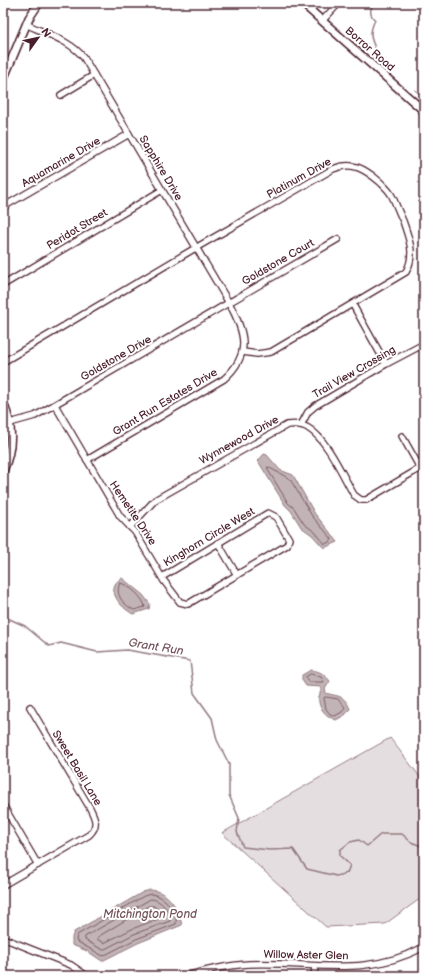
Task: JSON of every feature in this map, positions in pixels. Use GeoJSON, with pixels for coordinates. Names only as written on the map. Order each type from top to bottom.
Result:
{"type":"FeatureCollection","features":[{"type":"Feature","properties":{"kind":"street"},"geometry":{"type":"LineString","coordinates":[[3,80],[26,24],[39,3]]}},
{"type":"Feature","properties":{"kind":"street","name":"Borror Road"},"geometry":{"type":"LineString","coordinates":[[302,3],[424,111]]}},
{"type":"Feature","properties":{"kind":"street"},"geometry":{"type":"LineString","coordinates":[[322,21],[339,3]]}},
{"type":"Feature","properties":{"kind":"street","name":"Sapphire Drive"},"geometry":{"type":"LineString","coordinates":[[26,24],[77,49],[229,302],[243,333],[243,352]]}},
{"type":"Feature","properties":{"kind":"street"},"geometry":{"type":"LineString","coordinates":[[61,95],[94,76]]}},
{"type":"Feature","properties":{"kind":"street","name":"Aquamarine Drive"},"geometry":{"type":"LineString","coordinates":[[3,207],[129,134]]}},
{"type":"Feature","properties":{"kind":"street","name":"Platinum Drive"},"geometry":{"type":"LineString","coordinates":[[3,362],[197,247],[333,169],[348,165],[359,167],[367,171],[392,194],[409,238],[412,257],[404,275],[272,352],[262,354],[243,352]]}},
{"type":"Feature","properties":{"kind":"street","name":"Peridot Street"},"geometry":{"type":"LineString","coordinates":[[3,285],[162,190]]}},
{"type":"Feature","properties":{"kind":"street","name":"Goldstone Court"},"geometry":{"type":"LineString","coordinates":[[229,302],[338,239]]}},
{"type":"Feature","properties":{"kind":"street","name":"Goldstone Drive"},"geometry":{"type":"LineString","coordinates":[[10,423],[36,416],[229,302]]}},
{"type":"Feature","properties":{"kind":"street"},"geometry":{"type":"LineString","coordinates":[[353,304],[386,364]]}},
{"type":"Feature","properties":{"kind":"street","name":"Trail View Crossing"},"geometry":{"type":"LineString","coordinates":[[301,425],[308,412],[315,406],[386,364],[424,344]]}},
{"type":"Feature","properties":{"kind":"street","name":"Grant Run Estates Drive"},"geometry":{"type":"LineString","coordinates":[[87,460],[224,379],[236,367],[243,352]]}},
{"type":"Feature","properties":{"kind":"street"},"geometry":{"type":"LineString","coordinates":[[3,403],[10,423],[11,444],[3,471]]}},
{"type":"Feature","properties":{"kind":"street","name":"Hemetite Drive"},"geometry":{"type":"LineString","coordinates":[[55,405],[120,516],[137,535],[177,600],[184,604],[188,604],[237,575]]}},
{"type":"Feature","properties":{"kind":"street","name":"Wynnewood Drive"},"geometry":{"type":"LineString","coordinates":[[130,527],[155,500],[280,427],[293,424],[301,425]]}},
{"type":"Feature","properties":{"kind":"street"},"geometry":{"type":"LineString","coordinates":[[301,425],[315,432],[322,441],[354,495],[361,500],[366,500],[422,467],[402,436]]}},
{"type":"Feature","properties":{"kind":"street","name":"Kinghorn Circle West"},"geometry":{"type":"LineString","coordinates":[[162,577],[268,513],[273,514],[283,526],[289,539],[287,545],[237,575]]}},
{"type":"Feature","properties":{"kind":"street"},"geometry":{"type":"LineString","coordinates":[[218,543],[237,575]]}},
{"type":"Feature","properties":{"kind":"street","name":"Sweet Basil Lane"},"geometry":{"type":"LineString","coordinates":[[3,885],[89,835],[94,831],[96,820],[30,707]]}},
{"type":"Feature","properties":{"kind":"street"},"geometry":{"type":"LineString","coordinates":[[3,805],[38,865]]}},
{"type":"Feature","properties":{"kind":"street"},"geometry":{"type":"LineString","coordinates":[[3,938],[71,966],[86,976]]}},
{"type":"Feature","properties":{"kind":"street","name":"Willow Aster Glen"},"geometry":{"type":"LineString","coordinates":[[186,976],[226,966],[250,964],[315,967],[375,964],[401,957],[424,947]]}},
{"type":"Feature","properties":{"kind":"street"},"geometry":{"type":"LineString","coordinates":[[314,976],[315,967]]}},
{"type":"Feature","properties":{"kind":"shaded area"},"geometry":{"type":"Polygon","coordinates":[[[390,738],[424,782],[424,896],[385,924],[326,927],[222,833],[390,738]]]}},
{"type":"Feature","properties":{"kind":"water"},"geometry":{"type":"Polygon","coordinates":[[[264,454],[267,455],[280,470],[293,475],[315,514],[338,542],[324,548],[312,535],[301,527],[291,511],[285,505],[258,461],[264,454]]]}},
{"type":"Feature","properties":{"kind":"water"},"geometry":{"type":"Polygon","coordinates":[[[122,578],[143,595],[150,604],[149,609],[133,614],[119,603],[114,592],[114,587],[122,578]]]}},
{"type":"Feature","properties":{"kind":"water"},"geometry":{"type":"Polygon","coordinates":[[[311,670],[322,673],[330,681],[325,689],[326,693],[343,698],[348,704],[350,709],[345,715],[336,720],[323,712],[319,701],[321,687],[306,686],[302,680],[302,675],[311,670]]]}},
{"type":"Feature","properties":{"kind":"water","name":"Mitchington Pond"},"geometry":{"type":"Polygon","coordinates":[[[150,890],[157,891],[172,902],[178,912],[182,925],[138,943],[102,961],[87,951],[72,945],[72,937],[74,932],[143,892],[150,890]]]}},
{"type":"Feature","properties":{"kind":"waterway"},"geometry":{"type":"LineString","coordinates":[[373,3],[371,12],[375,20],[372,26],[371,36],[381,61]]}},
{"type":"Feature","properties":{"kind":"waterway"},"geometry":{"type":"LineString","coordinates":[[415,90],[424,97]]}},
{"type":"Feature","properties":{"kind":"waterway","name":"Grant Run"},"geometry":{"type":"LineString","coordinates":[[3,616],[25,626],[49,646],[61,643],[97,652],[127,650],[190,661],[194,693],[212,718],[217,740],[229,764],[229,795],[239,818],[237,832],[243,847],[270,850],[293,849],[307,869],[336,876],[347,873],[350,865],[340,856],[340,850],[350,842],[359,840],[367,846],[381,834],[402,834],[411,842],[424,847]]}}]}
